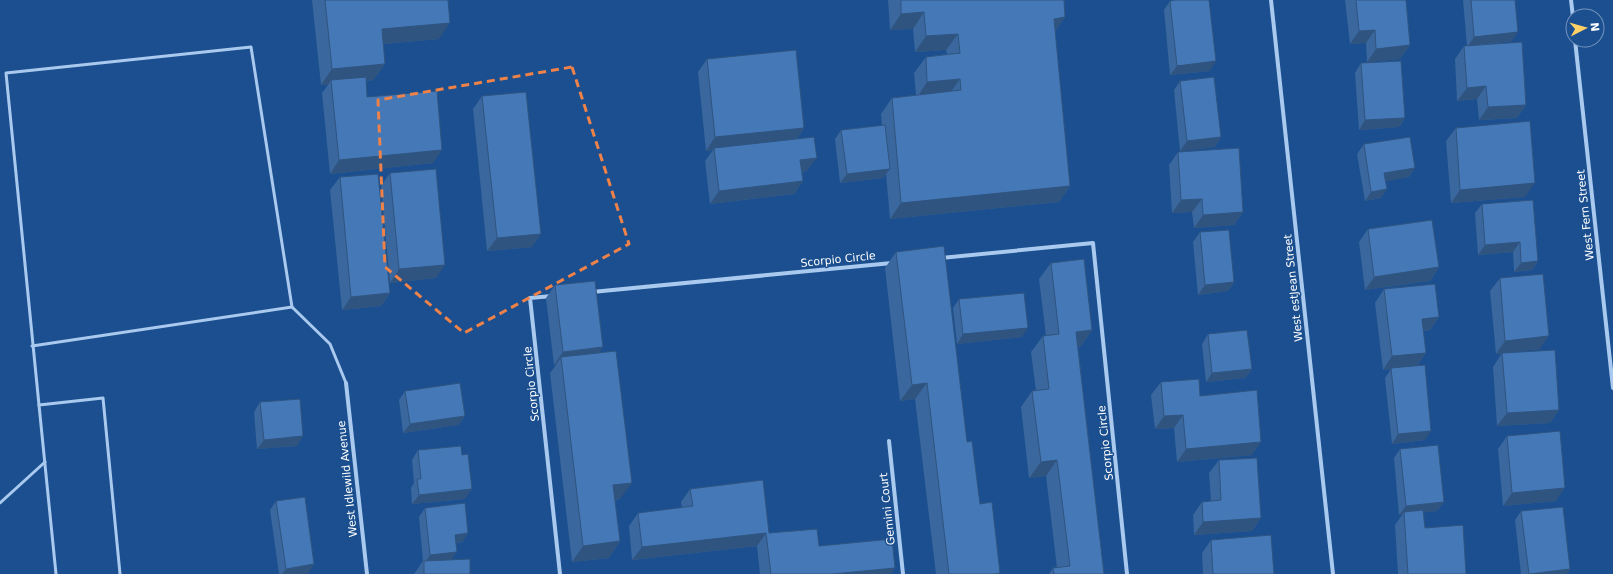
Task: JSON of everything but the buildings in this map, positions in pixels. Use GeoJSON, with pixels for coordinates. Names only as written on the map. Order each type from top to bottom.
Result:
{"type":"FeatureCollection","features":[{"type":"Feature","properties":{"kind":"street","name":"West estJean Street"},"geometry":{"type":"LineString","coordinates":[[1271,0],[1333,574]]}},
{"type":"Feature","properties":{"kind":"street","name":"West Fern Street"},"geometry":{"type":"LineString","coordinates":[[1576,48],[1613,388]]}},
{"type":"Feature","properties":{"kind":"street","name":"Scorpio Circle"},"geometry":{"type":"LineString","coordinates":[[935,258],[1093,243],[1127,574]]}},
{"type":"Feature","properties":{"kind":"street","name":"Scorpio Circle"},"geometry":{"type":"LineString","coordinates":[[586,292],[895,262]]}},
{"type":"Feature","properties":{"kind":"street","name":"Scorpio Circle"},"geometry":{"type":"LineString","coordinates":[[554,295],[530,298],[560,574]]}},
{"type":"Feature","properties":{"kind":"street","name":"West Idlewild Avenue"},"geometry":{"type":"LineString","coordinates":[[346,383],[367,574]]}},
{"type":"Feature","properties":{"kind":"street","name":"Gemini Court"},"geometry":{"type":"LineString","coordinates":[[889,441],[903,574]]}},
{"type":"Feature","properties":{"kind":"lane"},"geometry":{"type":"LineString","coordinates":[[56,574],[32,346],[6,73],[252,47],[292,307],[330,344],[346,383]]}},
{"type":"Feature","properties":{"kind":"lane"},"geometry":{"type":"LineString","coordinates":[[32,346],[292,307]]}},
{"type":"Feature","properties":{"kind":"lane"},"geometry":{"type":"LineString","coordinates":[[39,405],[103,398],[120,574]]}},
{"type":"Feature","properties":{"kind":"lane"},"geometry":{"type":"LineString","coordinates":[[0,502],[45,462]]}},
{"type":"Feature","properties":{"kind":"highlighted area"},"geometry":{"type":"Polygon","coordinates":[[[572,67],[629,244],[464,333],[385,267],[378,100],[572,67]]]}}]}
